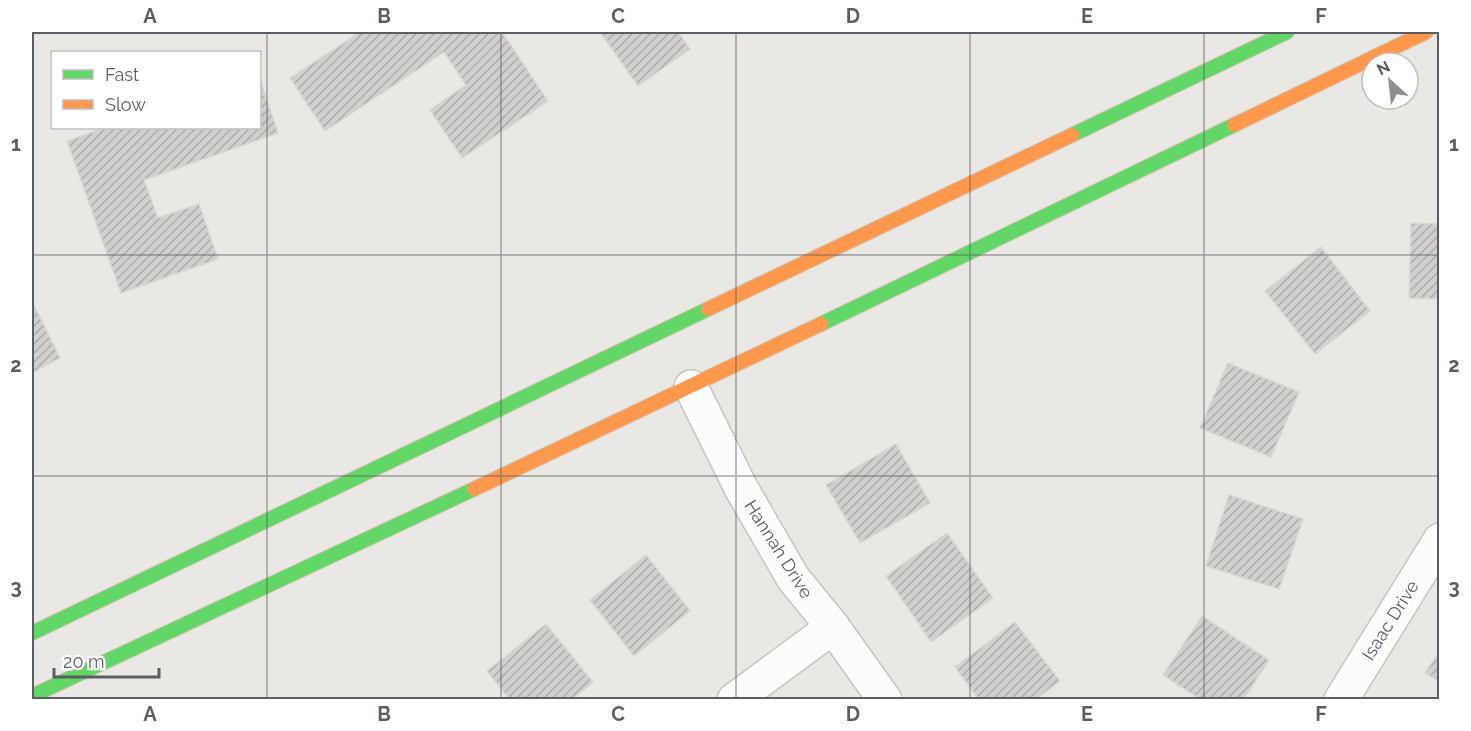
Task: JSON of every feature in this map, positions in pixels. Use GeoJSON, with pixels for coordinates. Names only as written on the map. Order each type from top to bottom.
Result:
{"type":"FeatureCollection","features":[{"type":"Feature","properties":{"kind":"main road"},"geometry":{"type":"LineString","coordinates":[[32,633],[1287,32]]}},
{"type":"Feature","properties":{"kind":"main road"},"geometry":{"type":"LineString","coordinates":[[32,696],[692,387],[1426,32]]}},
{"type":"Feature","properties":{"kind":"street","name":"Hannah Drive"},"geometry":{"type":"LineString","coordinates":[[692,387],[741,489],[787,568],[885,699]]}},
{"type":"Feature","properties":{"kind":"street","name":"Isaac Drive"},"geometry":{"type":"LineString","coordinates":[[1341,699],[1440,540]]}},
{"type":"Feature","properties":{"kind":"street"},"geometry":{"type":"LineString","coordinates":[[734,699],[833,627]]}},
{"type":"Feature","properties":{"kind":"building"},"geometry":{"type":"Polygon","coordinates":[[[360,32],[502,32],[548,101],[462,158],[430,110],[466,85],[444,52],[325,131],[290,78],[360,32]]]}},
{"type":"Feature","properties":{"kind":"building"},"geometry":{"type":"Polygon","coordinates":[[[600,32],[678,32],[690,49],[638,86],[600,32]]]}},
{"type":"Feature","properties":{"kind":"building"},"geometry":{"type":"Polygon","coordinates":[[[261,83],[278,133],[144,180],[158,218],[199,204],[218,259],[121,293],[67,141],[101,129],[261,129],[261,83]]]}},
{"type":"Feature","properties":{"kind":"building"},"geometry":{"type":"Polygon","coordinates":[[[1411,223],[1440,224],[1440,299],[1409,298],[1411,223]]]}},
{"type":"Feature","properties":{"kind":"building"},"geometry":{"type":"Polygon","coordinates":[[[1321,247],[1370,311],[1315,354],[1265,291],[1321,247]]]}},
{"type":"Feature","properties":{"kind":"building"},"geometry":{"type":"Polygon","coordinates":[[[32,301],[60,358],[32,373],[32,301]]]}},
{"type":"Feature","properties":{"kind":"building"},"geometry":{"type":"Polygon","coordinates":[[[1228,363],[1299,392],[1271,457],[1200,428],[1228,363]]]}},
{"type":"Feature","properties":{"kind":"building"},"geometry":{"type":"Polygon","coordinates":[[[896,444],[930,503],[860,543],[826,485],[896,444]]]}},
{"type":"Feature","properties":{"kind":"building"},"geometry":{"type":"Polygon","coordinates":[[[1229,495],[1303,519],[1279,589],[1206,566],[1229,495]]]}},
{"type":"Feature","properties":{"kind":"building"},"geometry":{"type":"Polygon","coordinates":[[[947,533],[993,598],[931,642],[886,576],[947,533]]]}},
{"type":"Feature","properties":{"kind":"building"},"geometry":{"type":"Polygon","coordinates":[[[646,555],[690,611],[634,656],[590,600],[646,555]]]}},
{"type":"Feature","properties":{"kind":"building"},"geometry":{"type":"Polygon","coordinates":[[[1202,616],[1269,660],[1243,700],[1201,700],[1163,675],[1202,616]]]}},
{"type":"Feature","properties":{"kind":"building"},"geometry":{"type":"Polygon","coordinates":[[[1015,622],[1060,681],[1035,700],[979,700],[955,667],[1015,622]]]}},
{"type":"Feature","properties":{"kind":"building"},"geometry":{"type":"Polygon","coordinates":[[[546,624],[593,682],[572,700],[510,700],[487,671],[546,624]]]}},
{"type":"Feature","properties":{"kind":"building"},"geometry":{"type":"Polygon","coordinates":[[[1440,650],[1440,682],[1425,673],[1440,650]]]}},
{"type":"Feature","properties":{"kind":"traffic: fast"},"geometry":{"type":"LineString","coordinates":[[1072,135],[1287,32]]}},
{"type":"Feature","properties":{"kind":"traffic: fast"},"geometry":{"type":"LineString","coordinates":[[821,324],[1234,125]]}},
{"type":"Feature","properties":{"kind":"traffic: fast"},"geometry":{"type":"LineString","coordinates":[[32,633],[708,309]]}},
{"type":"Feature","properties":{"kind":"traffic: fast"},"geometry":{"type":"LineString","coordinates":[[32,696],[474,489]]}},
{"type":"Feature","properties":{"kind":"traffic: slow"},"geometry":{"type":"LineString","coordinates":[[1234,125],[1426,32]]}},
{"type":"Feature","properties":{"kind":"traffic: slow"},"geometry":{"type":"LineString","coordinates":[[708,309],[1072,135]]}},
{"type":"Feature","properties":{"kind":"traffic: slow"},"geometry":{"type":"LineString","coordinates":[[474,489],[821,324]]}}]}
